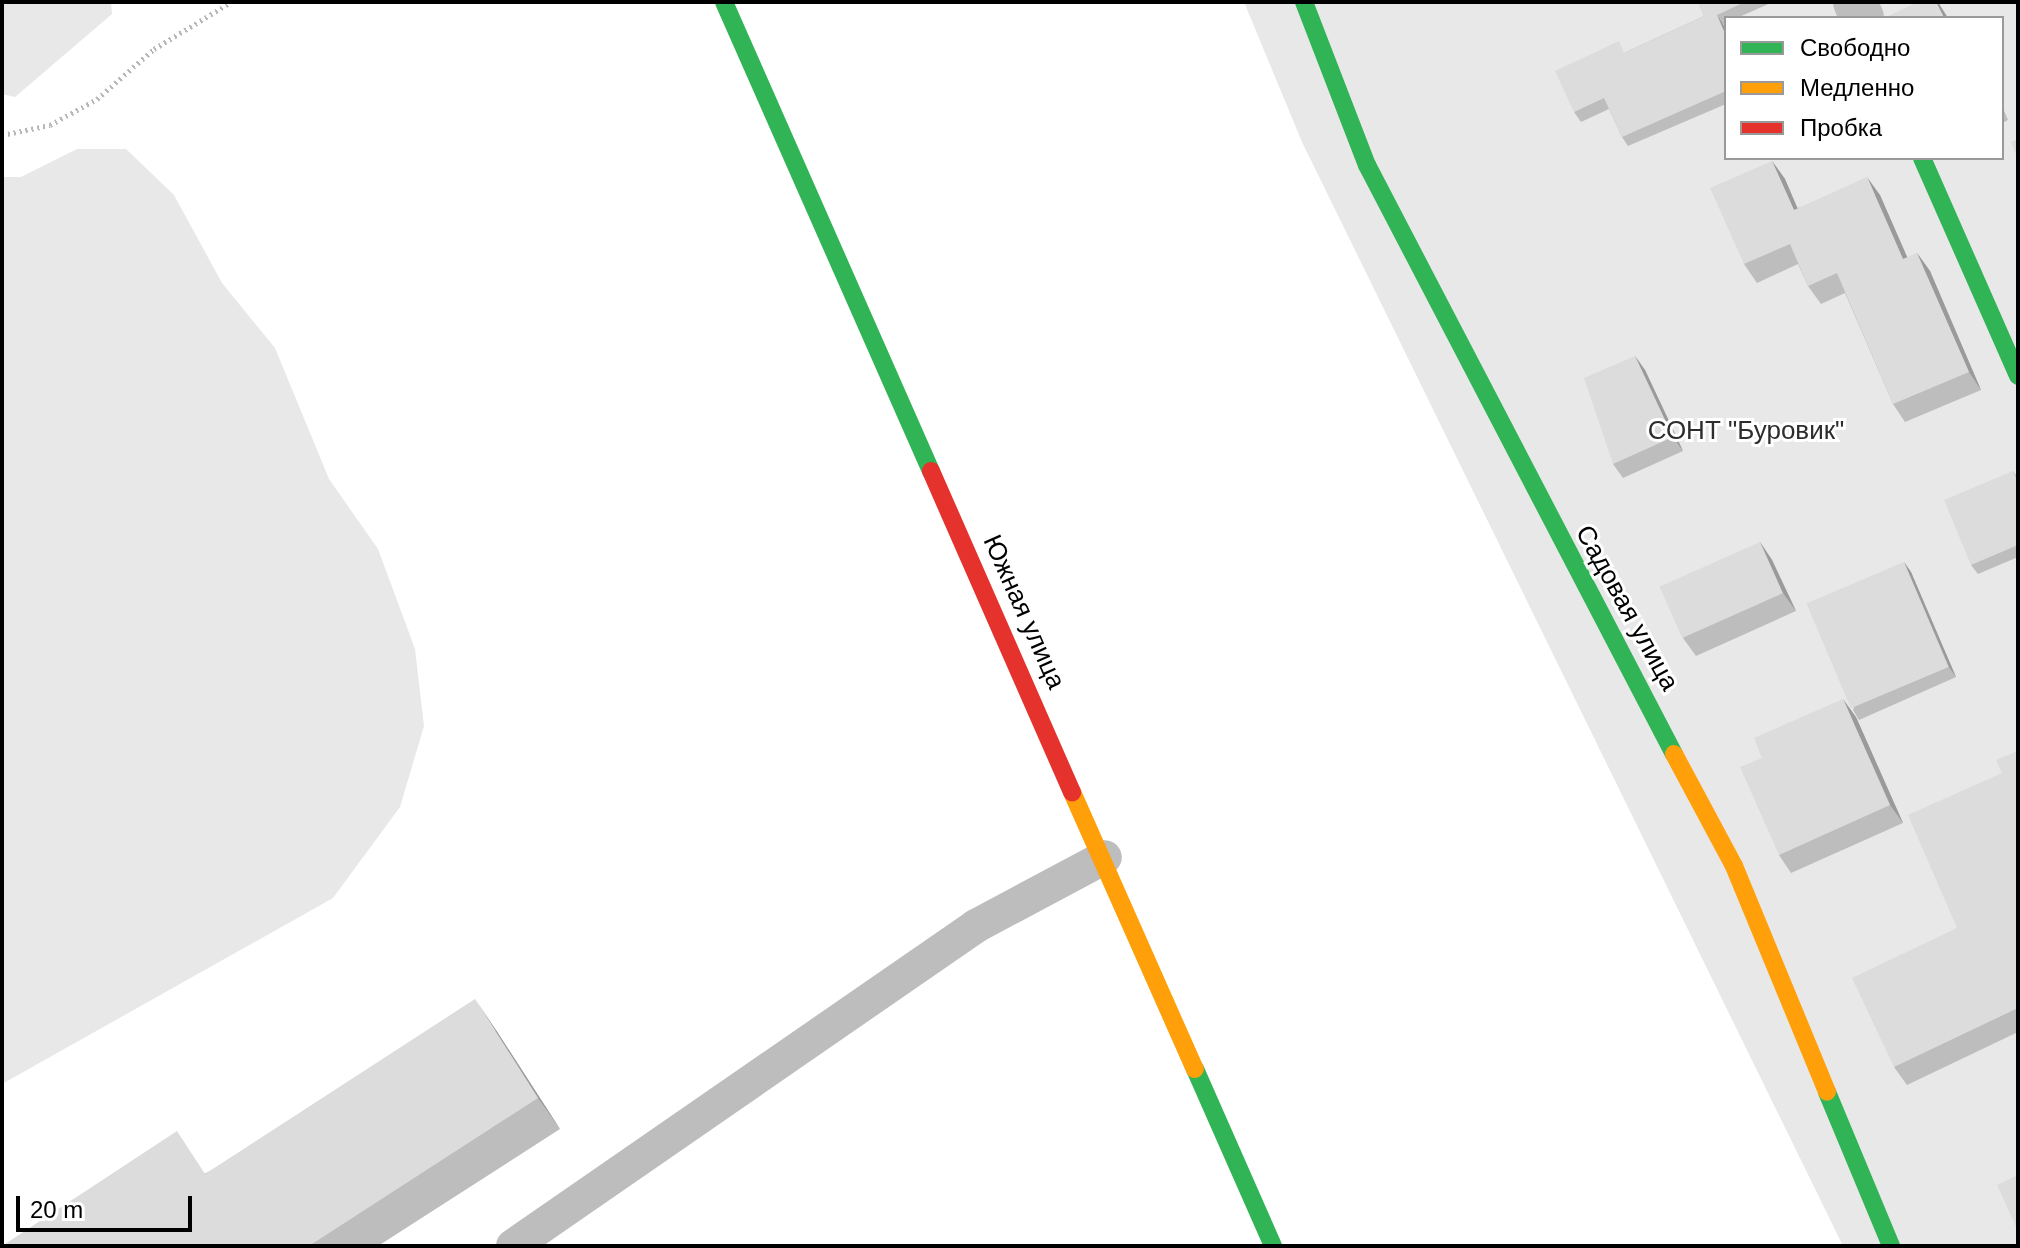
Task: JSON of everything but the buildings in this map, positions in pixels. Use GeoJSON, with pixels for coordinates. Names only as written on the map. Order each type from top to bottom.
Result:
{"type":"FeatureCollection","features":[{"type":"Feature","properties":{"kind":"street","name":"Южная улица"},"geometry":{"type":"LineString","coordinates":[[724,2],[1105,857],[1273,1246]]}},
{"type":"Feature","properties":{"kind":"street","name":"Садовая улица"},"geometry":{"type":"LineString","coordinates":[[1304,2],[1367,165],[1409,250],[1734,866],[1891,1246]]}},
{"type":"Feature","properties":{"kind":"street"},"geometry":{"type":"LineString","coordinates":[[1923,160],[2018,376]]}},
{"type":"Feature","properties":{"kind":"lane"},"geometry":{"type":"LineString","coordinates":[[513,1246],[976,926],[1105,857]]}},
{"type":"Feature","properties":{"kind":"path"},"geometry":{"type":"LineString","coordinates":[[2,135],[50,125],[97,99],[154,49],[231,2]]}},
{"type":"Feature","properties":{"kind":"green space"},"geometry":{"type":"Polygon","coordinates":[[[2,2],[111,2],[112,14],[15,97],[2,94],[2,2]]]}},
{"type":"Feature","properties":{"kind":"green space","name":"СОНТ \"Буровик\""},"geometry":{"type":"Polygon","coordinates":[[[1244,2],[2018,2],[2018,1246],[1843,1246],[1302,142],[1244,2]]]}},
{"type":"Feature","properties":{"kind":"green space"},"geometry":{"type":"Polygon","coordinates":[[[77,149],[126,149],[174,195],[222,283],[275,348],[329,479],[378,549],[415,649],[424,726],[400,807],[333,898],[2,1084],[2,177],[21,177],[77,149]]]}},
{"type":"Feature","properties":{"kind":"traffic: fast"},"geometry":{"type":"LineString","coordinates":[[724,2],[931,471]]}},
{"type":"Feature","properties":{"kind":"traffic: fast"},"geometry":{"type":"LineString","coordinates":[[1304,2],[1367,165],[1674,754]]}},
{"type":"Feature","properties":{"kind":"traffic: fast"},"geometry":{"type":"LineString","coordinates":[[1923,160],[2018,376]]}},
{"type":"Feature","properties":{"kind":"traffic: fast"},"geometry":{"type":"LineString","coordinates":[[1195,1069],[1273,1246]]}},
{"type":"Feature","properties":{"kind":"traffic: fast"},"geometry":{"type":"LineString","coordinates":[[1827,1092],[1891,1246]]}},
{"type":"Feature","properties":{"kind":"traffic: slow"},"geometry":{"type":"LineString","coordinates":[[1674,754],[1734,866],[1827,1092]]}},
{"type":"Feature","properties":{"kind":"traffic: slow"},"geometry":{"type":"LineString","coordinates":[[1072,792],[1195,1069]]}},
{"type":"Feature","properties":{"kind":"traffic: jam"},"geometry":{"type":"LineString","coordinates":[[931,471],[1072,792]]}}]}
